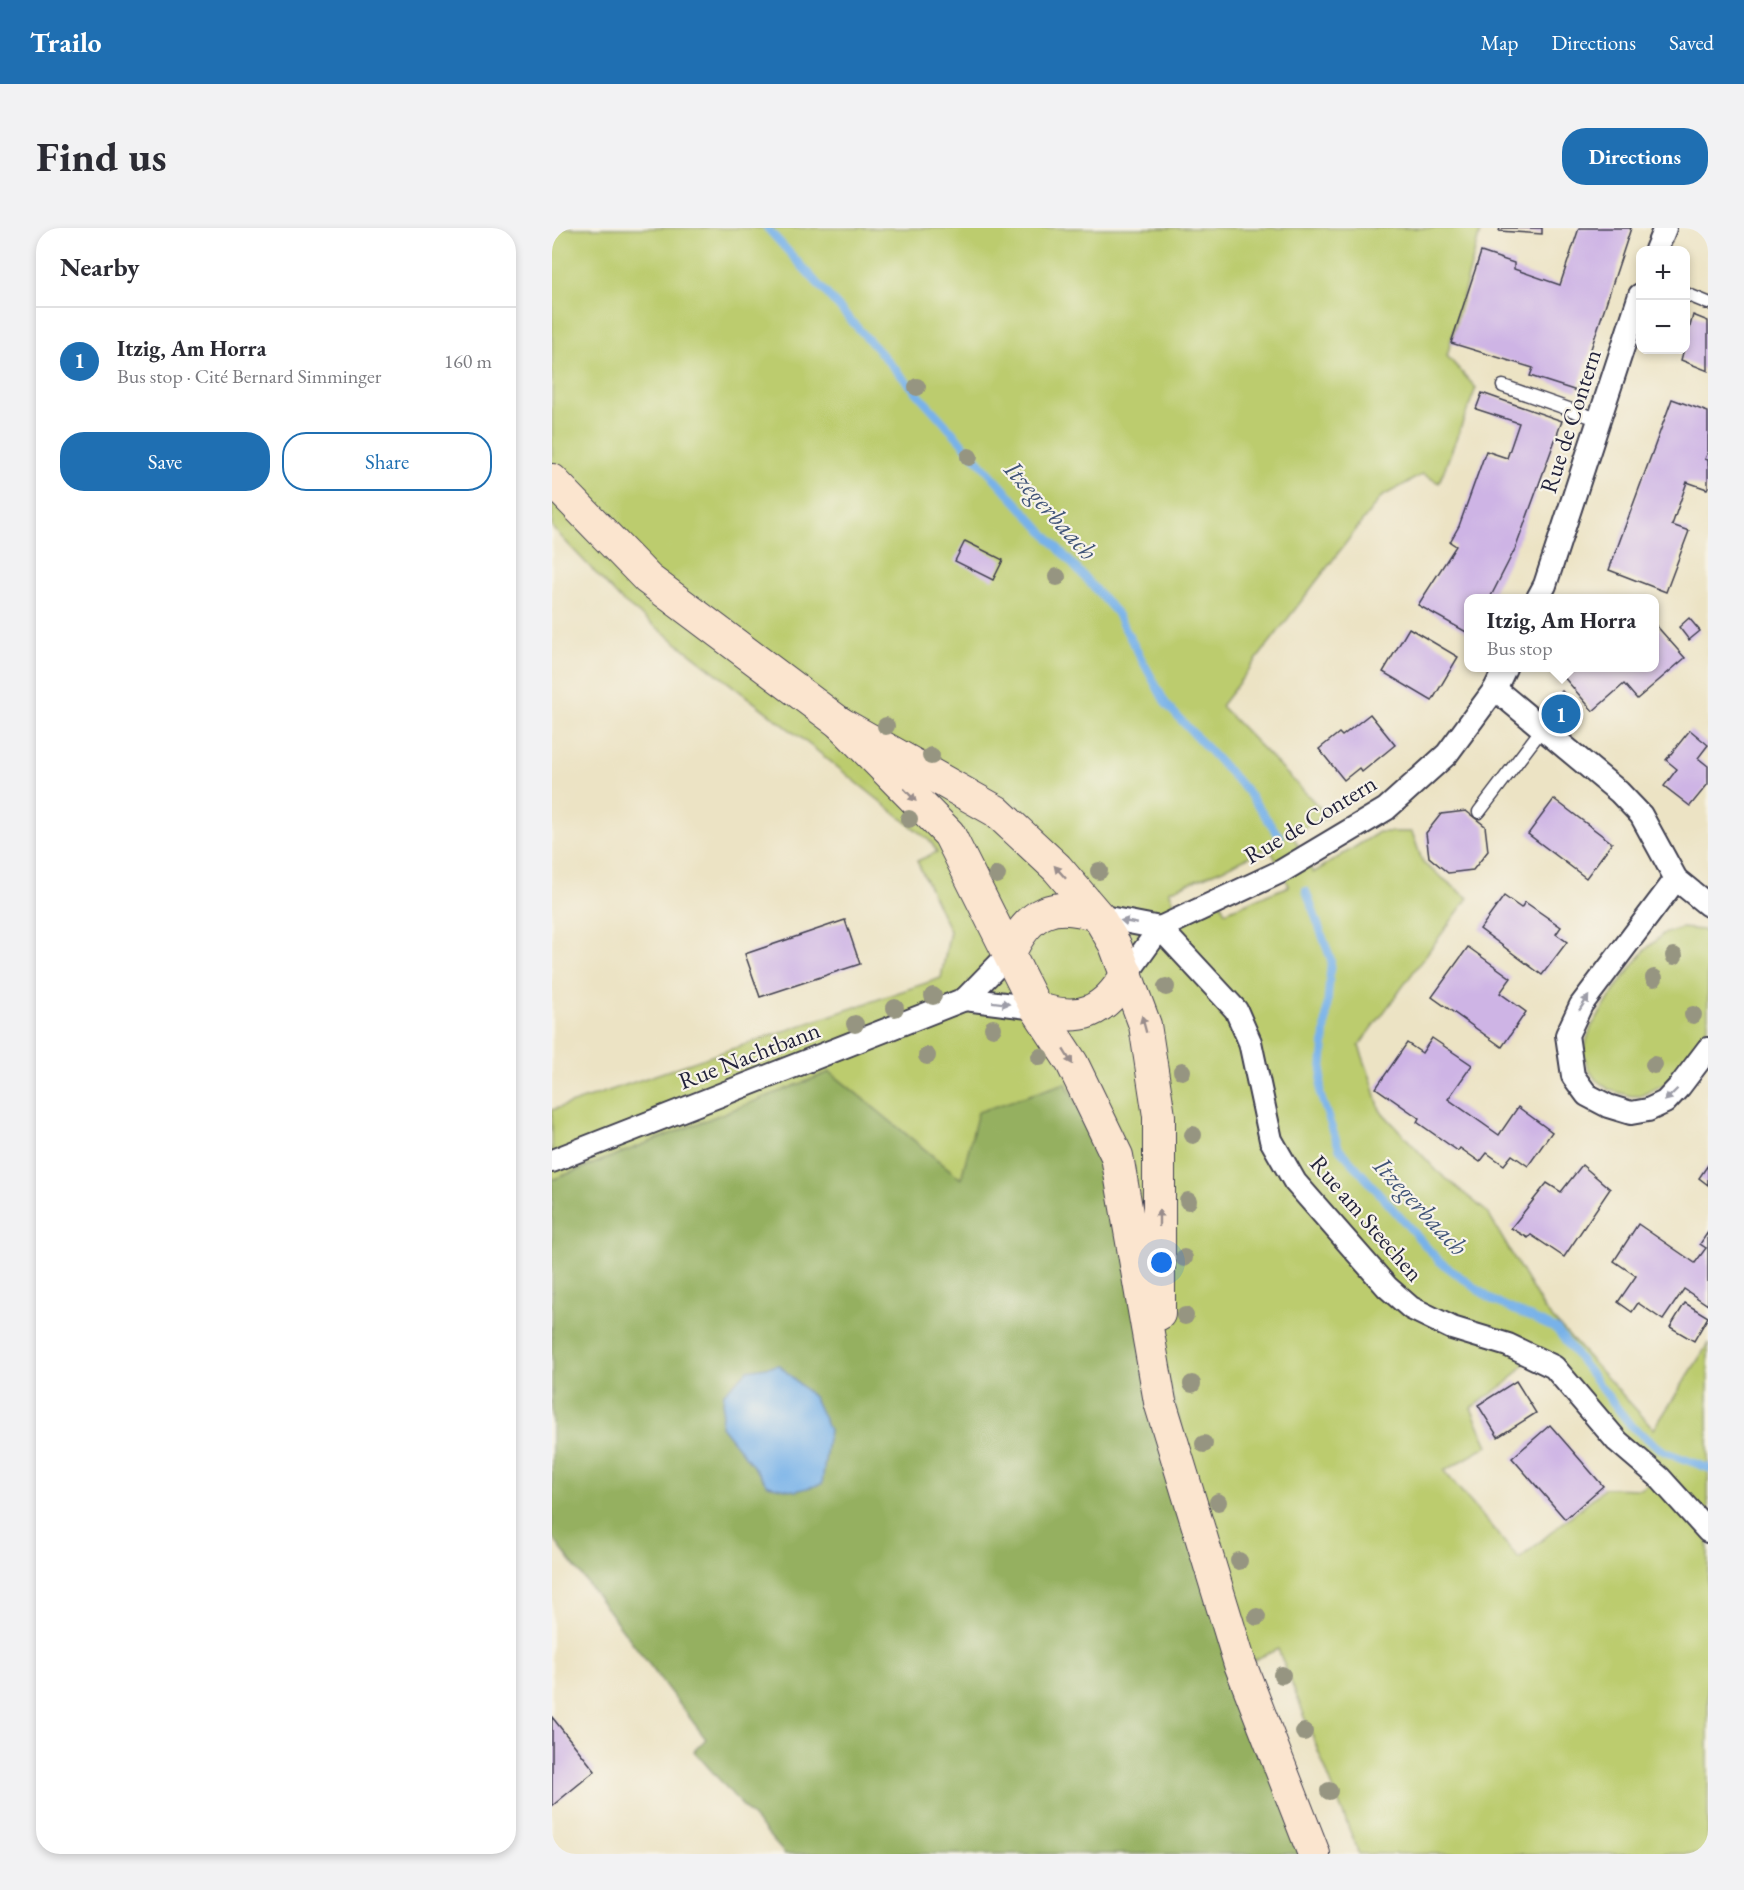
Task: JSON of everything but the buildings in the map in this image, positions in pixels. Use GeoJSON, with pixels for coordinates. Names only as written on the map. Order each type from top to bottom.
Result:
{"type":"FeatureCollection","features":[{"type":"Feature","properties":{"kind":"main road"},"geometry":{"type":"LineString","coordinates":[[552,480],[648,579],[840,723],[996,811],[1058,868],[1098,916],[1115,945],[1145,1025],[1159,1116],[1160,1402]]}},
{"type":"Feature","properties":{"kind":"main road"},"geometry":{"type":"LineString","coordinates":[[840,723],[949,834],[1036,1008],[1072,1064],[1118,1156],[1160,1402],[1240,1664],[1314,1854]]}},
{"type":"Feature","properties":{"kind":"main road"},"geometry":{"type":"LineString","coordinates":[[1010,953],[1019,933],[1035,917],[1055,909],[1077,908],[1098,916]]}},
{"type":"Feature","properties":{"kind":"main road"},"geometry":{"type":"LineString","coordinates":[[1036,1008],[1057,1015],[1079,1015],[1099,1007],[1116,993],[1127,974]]}},
{"type":"Feature","properties":{"kind":"street"},"geometry":{"type":"LineString","coordinates":[[1658,246],[1665,228]]}},
{"type":"Feature","properties":{"kind":"street","name":"Rue de Contern"},"geometry":{"type":"LineString","coordinates":[[1540,594],[1639,300]]}},
{"type":"Feature","properties":{"kind":"street","name":"Rue de Contern"},"geometry":{"type":"LineString","coordinates":[[1127,974],[1160,928],[1282,871],[1386,809],[1447,754],[1495,689],[1503,672]]}},
{"type":"Feature","properties":{"kind":"street"},"geometry":{"type":"LineString","coordinates":[[1495,689],[1619,792],[1641,815],[1676,879],[1708,906]]}},
{"type":"Feature","properties":{"kind":"street"},"geometry":{"type":"LineString","coordinates":[[1676,879],[1581,1005],[1568,1035],[1573,1076],[1587,1095],[1608,1107],[1631,1113],[1648,1110],[1665,1102],[1708,1049]]}},
{"type":"Feature","properties":{"kind":"street"},"geometry":{"type":"LineString","coordinates":[[1098,916],[1160,928]]}},
{"type":"Feature","properties":{"kind":"street","name":"Rue am Steechen"},"geometry":{"type":"LineString","coordinates":[[1160,928],[1236,1010],[1250,1042],[1271,1140],[1295,1182],[1387,1287],[1411,1308],[1442,1323],[1508,1345],[1554,1366],[1617,1441],[1659,1477],[1708,1531]]}},
{"type":"Feature","properties":{"kind":"street","name":"Rue Nachtbann"},"geometry":{"type":"LineString","coordinates":[[552,1161],[965,999],[1010,953]]}},
{"type":"Feature","properties":{"kind":"street","name":"Rue Nachtbann"},"geometry":{"type":"LineString","coordinates":[[965,999],[1036,1008]]}},
{"type":"Feature","properties":{"kind":"lane"},"geometry":{"type":"LineString","coordinates":[[1690,296],[1708,303]]}},
{"type":"Feature","properties":{"kind":"lane"},"geometry":{"type":"LineString","coordinates":[[1503,386],[1600,420]]}},
{"type":"Feature","properties":{"kind":"lane"},"geometry":{"type":"LineString","coordinates":[[1479,812],[1542,729]]}},
{"type":"Feature","properties":{"kind":"green space"},"geometry":{"type":"Polygon","coordinates":[[[552,228],[1481,228],[1447,356],[1476,388],[1439,483],[1423,474],[1381,497],[1221,706],[1328,816],[1292,834],[1313,873],[1379,832],[1412,832],[1423,863],[1468,898],[1359,1046],[1380,1110],[1437,1171],[1487,1212],[1544,1309],[1654,1429],[1708,1344],[1708,1854],[1359,1854],[1278,1649],[1228,1672],[961,1179],[830,1072],[552,1180],[552,1110],[941,978],[950,931],[917,861],[937,852],[931,842],[811,746],[621,600],[552,527],[552,228]],[[1269,847],[1169,891],[1181,918],[1219,900],[1225,912],[1289,886],[1269,847]],[[1532,1356],[1508,1382],[1471,1408],[1488,1446],[1444,1471],[1519,1559],[1605,1488],[1641,1489],[1659,1477],[1532,1356]]]}},
{"type":"Feature","properties":{"kind":"green space"},"geometry":{"type":"Polygon","coordinates":[[[1682,928],[1702,930],[1708,934],[1708,1027],[1667,1083],[1640,1096],[1610,1090],[1596,1080],[1589,1070],[1583,1052],[1591,1027],[1618,985],[1645,950],[1663,934],[1682,928]]]}},
{"type":"Feature","properties":{"kind":"green space"},"geometry":{"type":"Polygon","coordinates":[[[830,1072],[961,1179],[978,1112],[1066,1083],[1105,1161],[1303,1854],[785,1854],[694,1751],[706,1739],[552,1537],[552,1180],[830,1072]]]}},
{"type":"Feature","properties":{"kind":"water"},"geometry":{"type":"Polygon","coordinates":[[[779,1365],[814,1398],[829,1430],[822,1484],[796,1491],[768,1485],[721,1426],[724,1393],[748,1370],[779,1365]]]}},
{"type":"Feature","properties":{"kind":"waterway","name":"Itzegerbaach"},"geometry":{"type":"LineString","coordinates":[[767,228],[1116,612],[1166,704],[1247,791],[1280,837]]}},
{"type":"Feature","properties":{"kind":"waterway","name":"Itzegerbaach"},"geometry":{"type":"LineString","coordinates":[[1306,891],[1331,960],[1320,1094],[1339,1148],[1439,1261],[1492,1300],[1556,1329],[1632,1427],[1665,1452],[1708,1468]]}},
{"type":"Feature","properties":{"kind":"place","name":"Itzig, Am Horra"},"geometry":{"type":"Point","coordinates":[1561,714]}}]}
